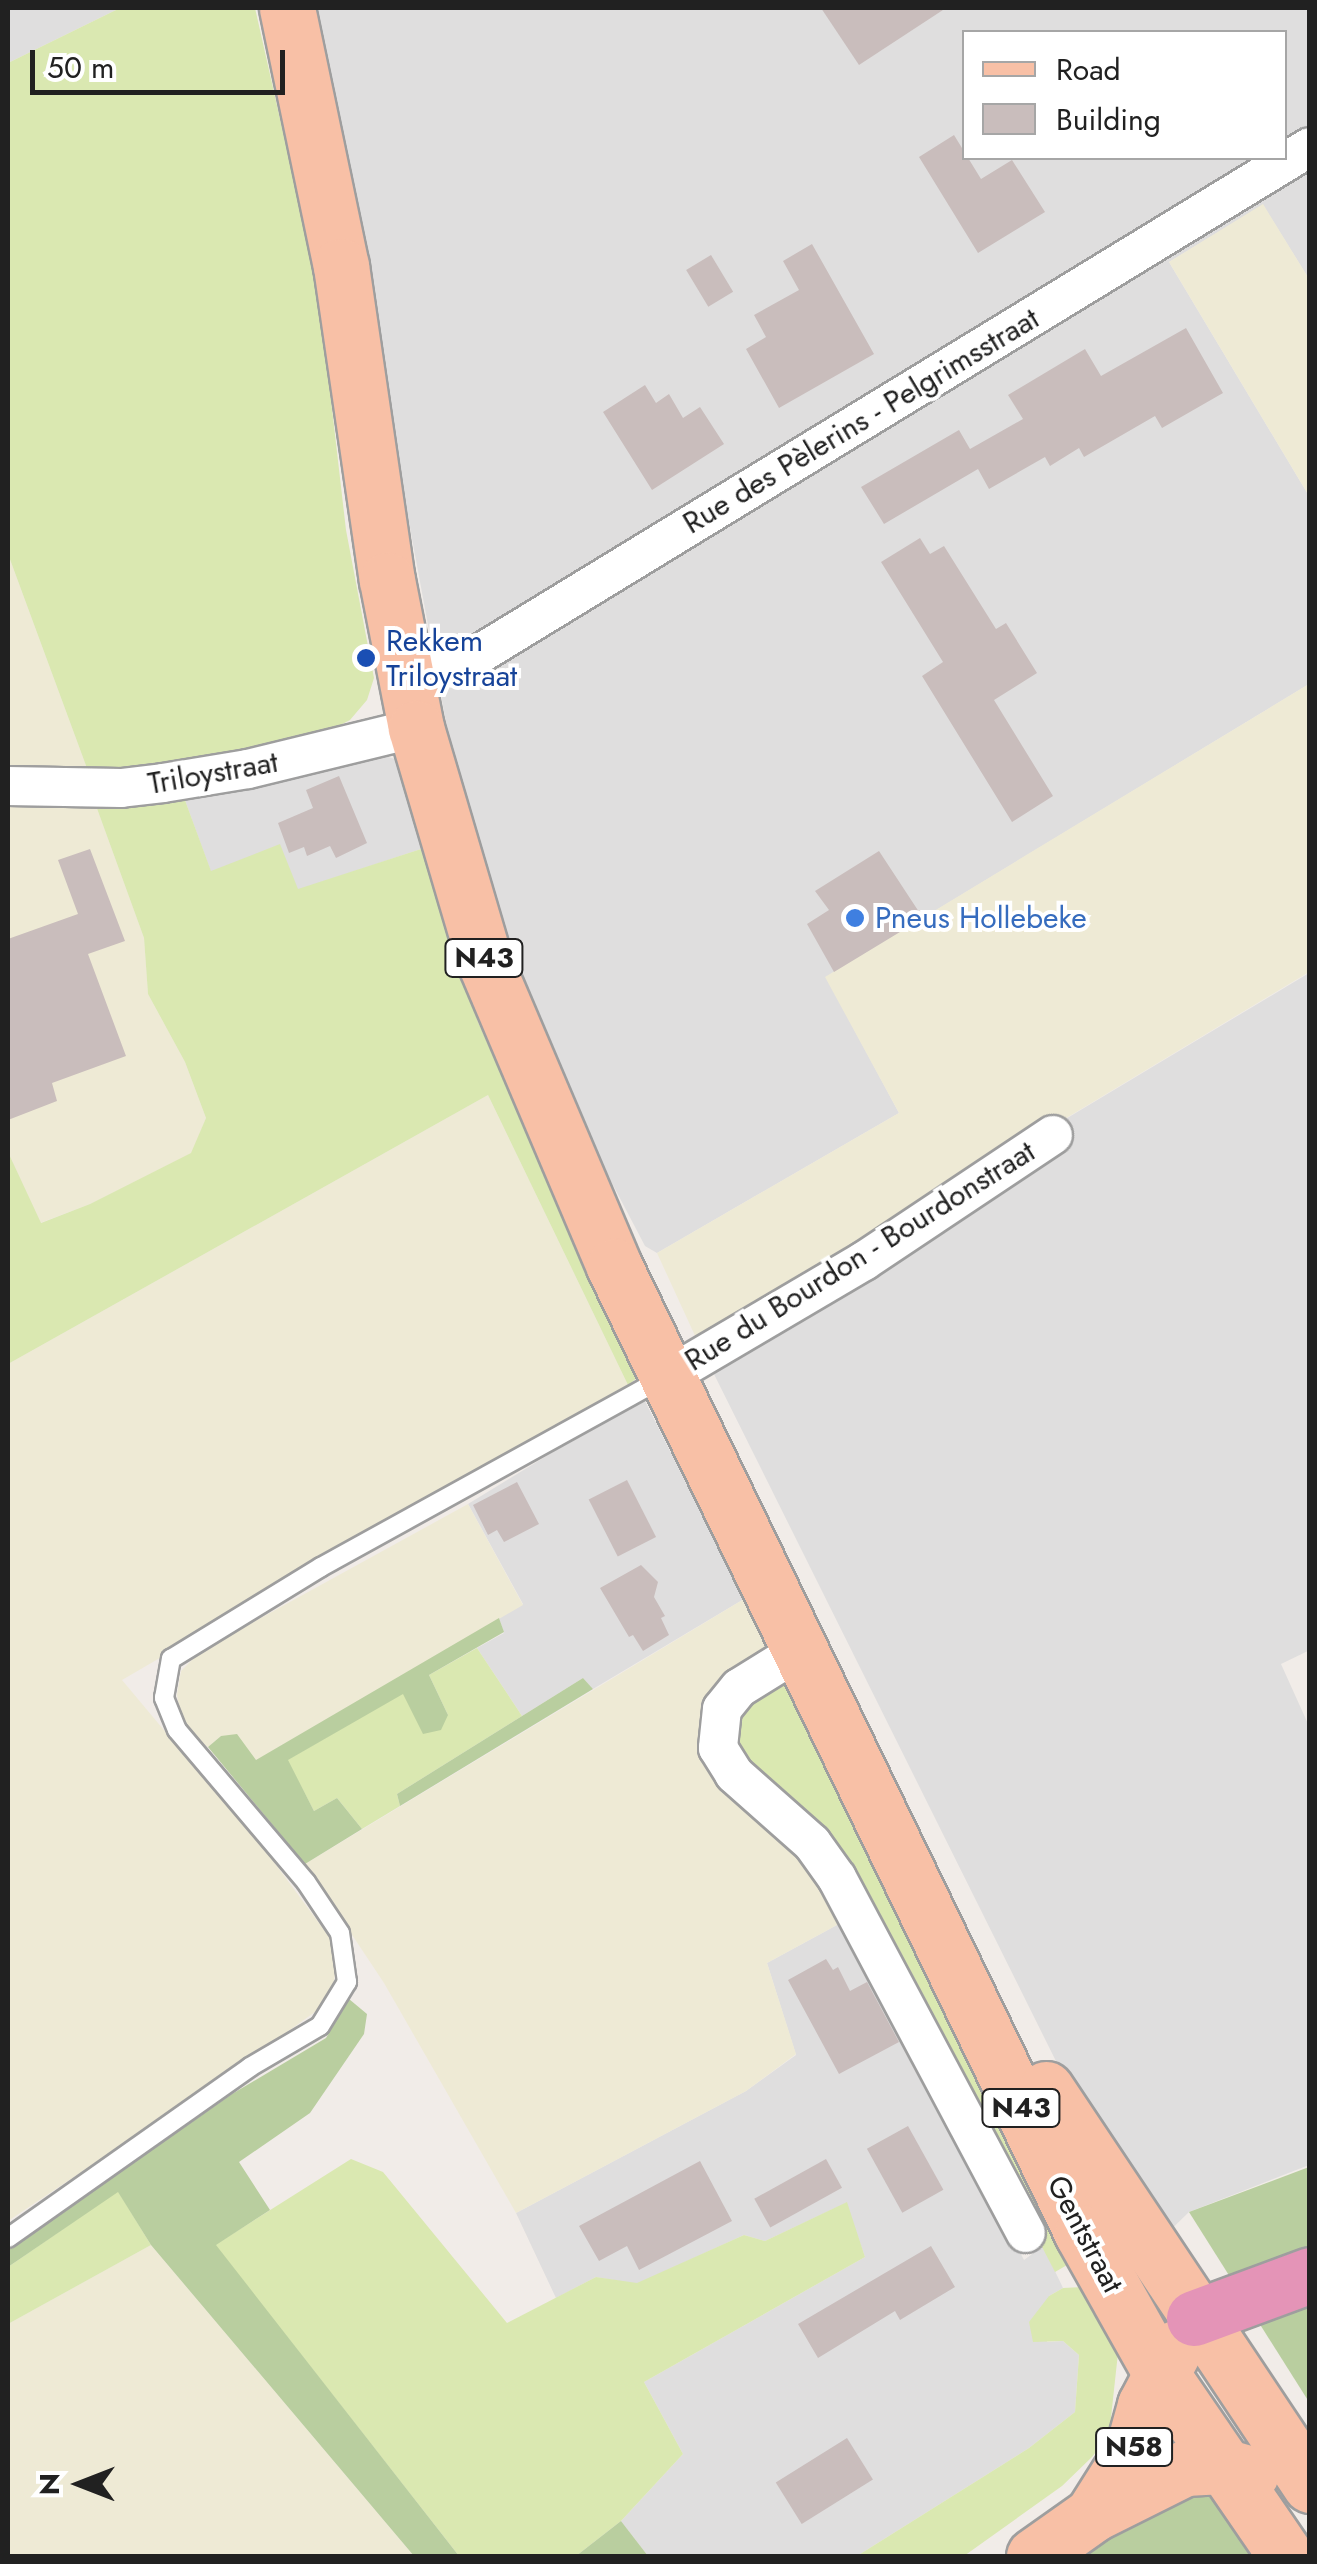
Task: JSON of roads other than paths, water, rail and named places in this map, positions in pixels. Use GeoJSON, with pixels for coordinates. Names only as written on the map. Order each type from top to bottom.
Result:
{"type":"FeatureCollection","features":[{"type":"Feature","properties":{"kind":"highway"},"geometry":{"type":"LineString","coordinates":[[1194,2318],[1310,2275]]}},
{"type":"Feature","properties":{"kind":"main road","name":"N43"},"geometry":{"type":"LineString","coordinates":[[288,8],[341,266],[410,702],[485,962],[606,1250],[894,1838],[1069,2126],[1194,2318],[1276,2485]]}},
{"type":"Feature","properties":{"kind":"main road","name":"Gentstraat"},"geometry":{"type":"LineString","coordinates":[[894,1838],[1073,2216],[1160,2372],[1276,2485],[1286,2556]]}},
{"type":"Feature","properties":{"kind":"main road","name":"N58"},"geometry":{"type":"LineString","coordinates":[[1034,2556],[1093,2514],[1132,2452],[1160,2372],[1194,2318]]}},
{"type":"Feature","properties":{"kind":"main road"},"geometry":{"type":"LineString","coordinates":[[1093,2514],[1185,2468],[1276,2485]]}},
{"type":"Feature","properties":{"kind":"street","name":"Rue des Pèlerins - Pelgrimsstraat"},"geometry":{"type":"LineString","coordinates":[[410,702],[468,661],[1310,147]]}},
{"type":"Feature","properties":{"kind":"street","name":"Triloystraat"},"geometry":{"type":"LineString","coordinates":[[8,786],[121,788],[248,769],[410,702]]}},
{"type":"Feature","properties":{"kind":"street","name":"Rue du Bourdon - Bourdonstraat"},"geometry":{"type":"LineString","coordinates":[[667,1377],[864,1262],[1052,1135]]}},
{"type":"Feature","properties":{"kind":"street","name":"Gentstraat"},"geometry":{"type":"LineString","coordinates":[[802,1649],[740,1688],[722,1709],[718,1748],[734,1774],[812,1843],[837,1878],[1026,2233]]}},
{"type":"Feature","properties":{"kind":"lane"},"geometry":{"type":"LineString","coordinates":[[8,2238],[250,2066],[320,2026],[346,1982],[340,1932],[306,1882],[177,1730],[164,1698],[171,1659],[321,1567],[667,1377]]}},
{"type":"Feature","properties":{"kind":"place","name":"Rekkem Triloystraat"},"geometry":{"type":"Point","coordinates":[366,658]}},
{"type":"Feature","properties":{"kind":"place","name":"Pneus Hollebeke"},"geometry":{"type":"Point","coordinates":[855,918]}}]}
